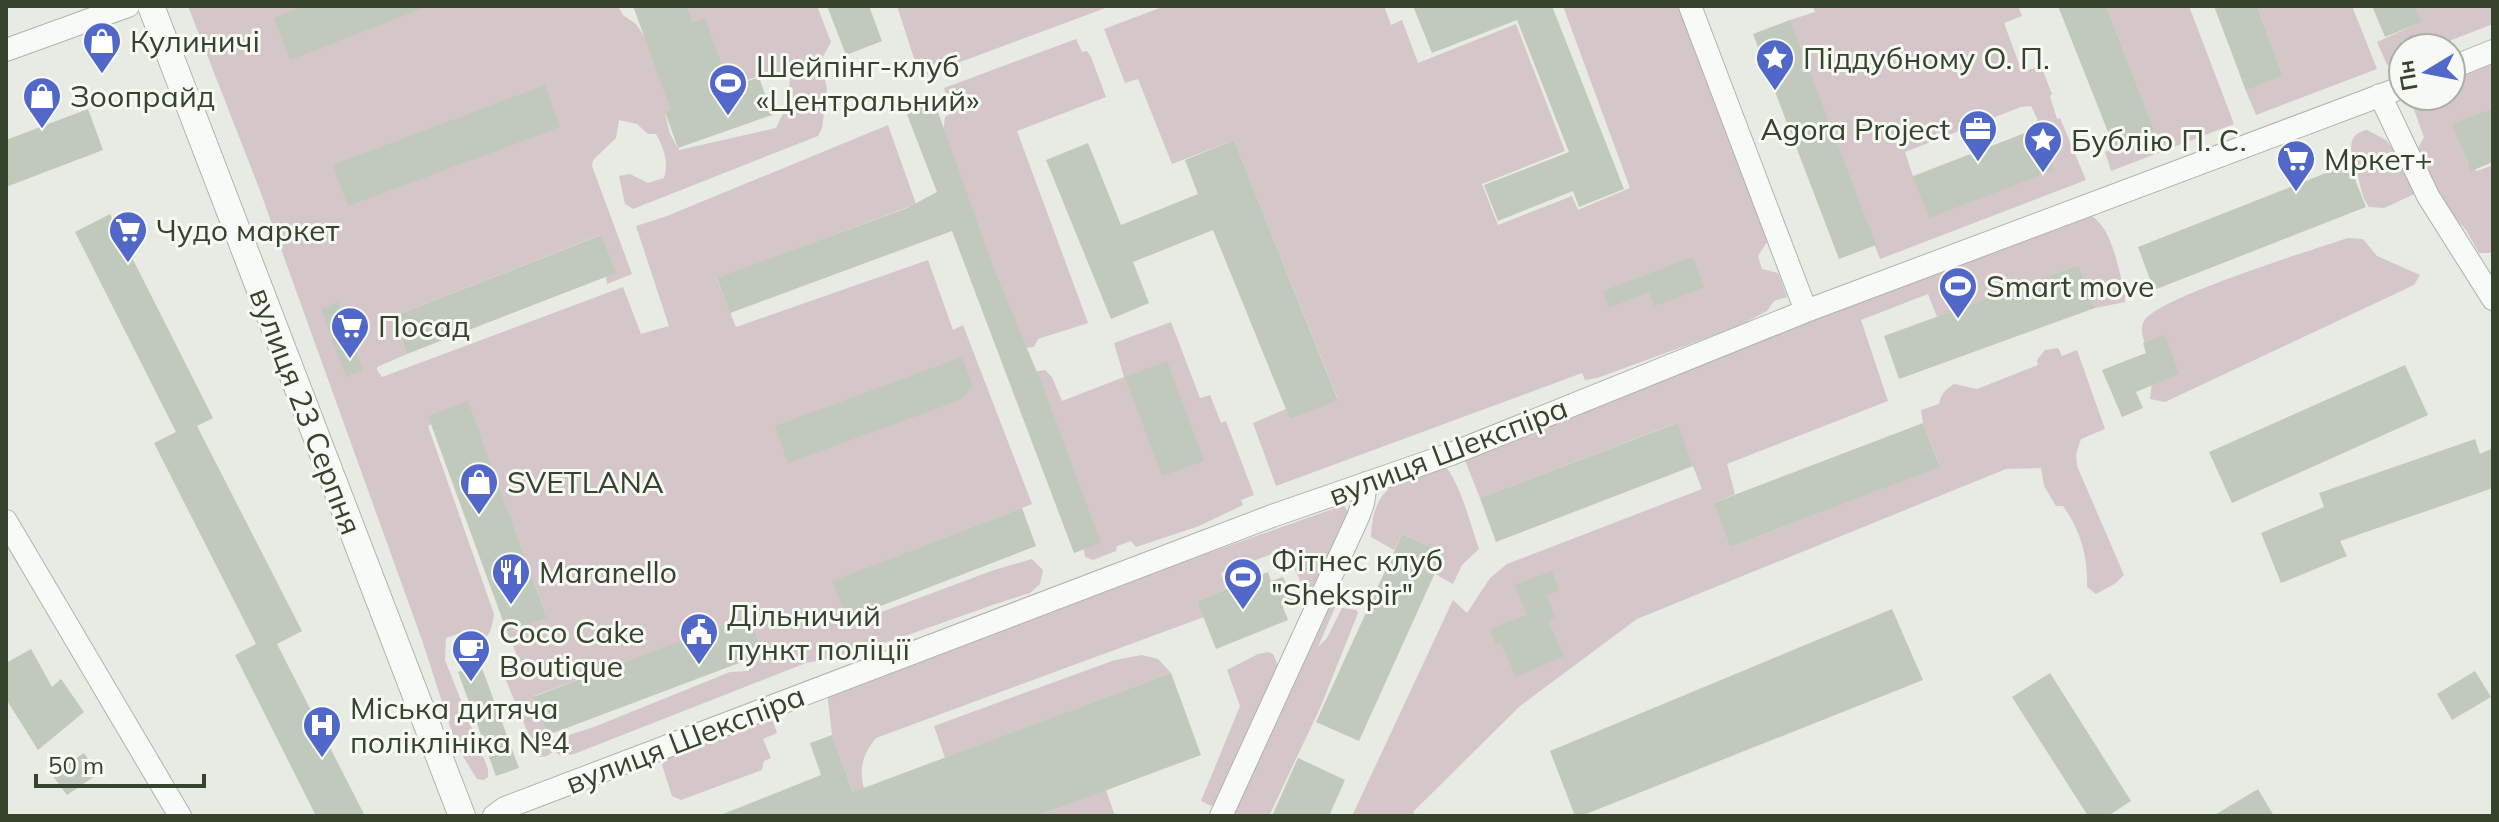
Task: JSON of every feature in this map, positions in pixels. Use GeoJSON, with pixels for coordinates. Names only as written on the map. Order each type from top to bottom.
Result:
{"type":"FeatureCollection","features":[{"type":"Feature","properties":{"kind":"street"},"geometry":{"type":"LineString","coordinates":[[6,50],[128,6]]}},
{"type":"Feature","properties":{"kind":"street","name":"вулиця 23 Серпня"},"geometry":{"type":"LineString","coordinates":[[151,6],[462,816]]}},
{"type":"Feature","properties":{"kind":"street"},"geometry":{"type":"LineString","coordinates":[[1690,6],[1806,311]]}},
{"type":"Feature","properties":{"kind":"street"},"geometry":{"type":"LineString","coordinates":[[2467,62],[2493,51]]}},
{"type":"Feature","properties":{"kind":"street","name":"вулиця Шекспіра"},"geometry":{"type":"LineString","coordinates":[[494,816],[505,808],[842,678],[1451,454],[1806,311],[2387,93]]}},
{"type":"Feature","properties":{"kind":"street"},"geometry":{"type":"LineString","coordinates":[[2380,95],[2428,196],[2493,299]]}},
{"type":"Feature","properties":{"kind":"street"},"geometry":{"type":"LineString","coordinates":[[1221,816],[1358,517],[1366,483]]}},
{"type":"Feature","properties":{"kind":"street"},"geometry":{"type":"LineString","coordinates":[[6,521],[180,816]]}},
{"type":"Feature","properties":{"kind":"shaded area"},"geometry":{"type":"Polygon","coordinates":[[[188,6],[618,6],[623,15],[636,24],[656,54],[699,106],[665,113],[670,134],[679,150],[776,128],[787,105],[791,70],[759,76],[720,89],[705,19],[693,22],[687,6],[817,6],[831,42],[821,60],[827,90],[818,136],[633,209],[625,204],[619,176],[630,174],[648,183],[664,178],[666,161],[656,134],[648,134],[637,124],[619,120],[616,138],[593,160],[592,166],[632,274],[607,284],[600,235],[392,317],[407,354],[377,367],[377,370],[382,377],[623,287],[641,334],[669,326],[636,226],[888,125],[916,204],[717,279],[736,327],[928,260],[953,330],[963,325],[1032,504],[833,581],[874,608],[876,614],[1032,559],[1043,570],[1040,584],[1030,593],[891,640],[806,663],[574,754],[561,756],[554,751],[540,757],[505,678],[516,653],[507,632],[544,619],[546,615],[468,402],[428,426],[494,614],[484,639],[473,640],[458,634],[446,638],[445,660],[488,769],[488,777],[477,779],[456,745],[422,640],[259,188],[188,6]],[[748,616],[534,696],[550,741],[594,727],[730,672],[749,671],[746,660],[748,616]]]}},
{"type":"Feature","properties":{"kind":"shaded area"},"geometry":{"type":"Polygon","coordinates":[[[897,6],[1111,6],[920,77],[897,6]]]}},
{"type":"Feature","properties":{"kind":"shaded area"},"geometry":{"type":"Polygon","coordinates":[[[1165,6],[1384,6],[1391,25],[1402,20],[1418,63],[1516,24],[1565,151],[1482,184],[1498,225],[1572,196],[1578,210],[1630,188],[1563,6],[1679,6],[1766,233],[1767,242],[1758,256],[1762,269],[1778,273],[1787,297],[1774,301],[1767,311],[1737,327],[1597,378],[1585,380],[1582,373],[1276,486],[1253,423],[1286,409],[1290,419],[1338,399],[1234,140],[1172,164],[1138,79],[1125,83],[1104,29],[1165,6]]]}},
{"type":"Feature","properties":{"kind":"shaded area"},"geometry":{"type":"Polygon","coordinates":[[[1813,6],[2018,6],[2022,16],[2004,23],[2022,72],[2041,66],[2052,94],[2057,119],[2060,118],[2086,180],[1880,259],[1787,21],[1815,12],[1813,6]],[[2031,106],[2021,107],[1905,152],[1913,176],[2041,127],[2031,106]]]}},
{"type":"Feature","properties":{"kind":"shaded area"},"geometry":{"type":"Polygon","coordinates":[[[2106,6],[2189,6],[2234,124],[2111,171],[2105,152],[2155,131],[2106,6]]]}},
{"type":"Feature","properties":{"kind":"shaded area"},"geometry":{"type":"Polygon","coordinates":[[[2257,6],[2352,6],[2377,69],[2256,115],[2246,91],[2283,76],[2257,6]]]}},
{"type":"Feature","properties":{"kind":"shaded area"},"geometry":{"type":"Polygon","coordinates":[[[2415,6],[2493,6],[2493,24],[2467,34],[2399,32],[2421,22],[2415,6]]]}},
{"type":"Feature","properties":{"kind":"shaded area"},"geometry":{"type":"Polygon","coordinates":[[[2387,37],[2387,65],[2377,42],[2387,37]]]}},
{"type":"Feature","properties":{"kind":"shaded area"},"geometry":{"type":"Polygon","coordinates":[[[1076,39],[1082,52],[1087,51],[1091,57],[1106,97],[1017,131],[1088,323],[1038,339],[1034,347],[1025,348],[941,146],[945,117],[953,112],[944,88],[1076,39]]]}},
{"type":"Feature","properties":{"kind":"shaded area"},"geometry":{"type":"Polygon","coordinates":[[[2493,55],[2493,108],[2453,124],[2467,162],[2477,171],[2493,165],[2493,253],[2479,253],[2466,230],[2444,206],[2415,154],[2424,137],[2415,112],[2467,112],[2467,65],[2493,55]]]}},
{"type":"Feature","properties":{"kind":"shaded area"},"geometry":{"type":"Polygon","coordinates":[[[2367,130],[2386,140],[2406,167],[2419,192],[2384,208],[2369,207],[2362,193],[2351,149],[2354,137],[2367,130]]]}},
{"type":"Feature","properties":{"kind":"shaded area"},"geometry":{"type":"Polygon","coordinates":[[[2088,214],[2109,237],[2125,302],[2095,308],[2079,265],[1937,317],[1928,294],[1861,320],[1888,401],[1727,464],[1735,494],[1713,503],[1730,547],[1934,469],[1939,464],[1921,410],[1939,404],[1944,392],[1954,384],[1977,389],[2038,365],[2037,360],[2045,350],[2058,348],[2062,356],[2077,350],[2105,429],[2081,439],[2076,454],[2077,466],[2124,575],[2116,583],[2096,594],[2087,587],[2085,555],[2079,535],[2063,506],[2056,506],[2044,486],[2041,468],[2006,469],[1637,619],[1520,706],[1414,811],[1413,816],[1352,816],[1453,600],[1467,613],[1490,578],[1507,564],[1702,489],[1676,423],[1480,498],[1462,453],[2088,214]]]}},
{"type":"Feature","properties":{"kind":"shaded area"},"geometry":{"type":"Polygon","coordinates":[[[2348,238],[2363,239],[2377,256],[2420,275],[2414,285],[2165,402],[2150,399],[2153,366],[2142,326],[2155,311],[2238,275],[2348,238]]]}},
{"type":"Feature","properties":{"kind":"shaded area"},"geometry":{"type":"Polygon","coordinates":[[[1171,322],[1200,398],[1210,395],[1221,423],[1226,421],[1254,495],[1241,500],[1243,505],[1199,526],[1136,547],[1131,541],[1093,560],[1085,557],[1082,538],[1028,373],[1045,370],[1052,377],[1062,401],[1124,377],[1114,343],[1171,322]]]}},
{"type":"Feature","properties":{"kind":"shaded area"},"geometry":{"type":"Polygon","coordinates":[[[1442,463],[1454,479],[1479,549],[1462,565],[1453,584],[1435,574],[1444,553],[1402,534],[1394,550],[1371,537],[1377,505],[1383,495],[1413,474],[1442,463]]]}},
{"type":"Feature","properties":{"kind":"shaded area"},"geometry":{"type":"Polygon","coordinates":[[[1344,505],[1350,517],[1311,603],[1285,549],[1221,573],[1226,589],[1197,601],[1204,617],[876,738],[862,767],[863,785],[873,816],[862,816],[832,735],[827,692],[1016,621],[1344,505]]]}},
{"type":"Feature","properties":{"kind":"shaded area"},"geometry":{"type":"Polygon","coordinates":[[[1334,587],[1342,591],[1318,647],[1327,638],[1342,608],[1358,613],[1321,706],[1269,816],[1228,816],[1334,587]]]}},
{"type":"Feature","properties":{"kind":"shaded area"},"geometry":{"type":"Polygon","coordinates":[[[1268,652],[1273,654],[1277,663],[1276,676],[1215,804],[1211,806],[1201,801],[1240,706],[1227,670],[1268,652]]]}},
{"type":"Feature","properties":{"kind":"shaded area"},"geometry":{"type":"Polygon","coordinates":[[[1142,655],[1158,659],[1171,673],[945,758],[934,726],[1115,660],[1142,655]]]}},
{"type":"Feature","properties":{"kind":"shaded area"},"geometry":{"type":"Polygon","coordinates":[[[770,713],[777,733],[763,739],[771,758],[764,761],[762,770],[681,800],[672,796],[662,765],[671,752],[770,713]]]}},
{"type":"Feature","properties":{"kind":"shaded area"},"geometry":{"type":"Polygon","coordinates":[[[1106,790],[1115,816],[1037,816],[1106,790]]]}},
{"type":"Feature","properties":{"kind":"building"},"geometry":{"type":"Polygon","coordinates":[[[305,6],[426,7],[290,60],[274,18],[305,6]]]}},
{"type":"Feature","properties":{"kind":"building"},"geometry":{"type":"Polygon","coordinates":[[[633,6],[687,6],[693,22],[705,18],[730,88],[759,77],[772,115],[678,148],[665,112],[671,110],[633,6]]]}},
{"type":"Feature","properties":{"kind":"building"},"geometry":{"type":"Polygon","coordinates":[[[827,6],[869,6],[882,41],[846,55],[827,6]]]}},
{"type":"Feature","properties":{"kind":"building"},"geometry":{"type":"Polygon","coordinates":[[[1413,6],[1552,6],[1624,189],[1579,207],[1573,191],[1498,221],[1484,185],[1569,152],[1517,20],[1432,53],[1413,6]]]}},
{"type":"Feature","properties":{"kind":"building"},"geometry":{"type":"Polygon","coordinates":[[[2058,6],[2106,6],[2155,131],[2114,147],[2058,6]]]}},
{"type":"Feature","properties":{"kind":"building"},"geometry":{"type":"Polygon","coordinates":[[[2214,6],[2257,6],[2283,76],[2246,91],[2214,6]]]}},
{"type":"Feature","properties":{"kind":"building"},"geometry":{"type":"Polygon","coordinates":[[[2372,6],[2415,6],[2422,22],[2397,32],[2387,32],[2385,37],[2372,6]]]}},
{"type":"Feature","properties":{"kind":"building"},"geometry":{"type":"Polygon","coordinates":[[[1790,20],[1876,245],[1839,259],[1753,34],[1790,20]]]}},
{"type":"Feature","properties":{"kind":"building"},"geometry":{"type":"Polygon","coordinates":[[[545,85],[560,127],[348,206],[333,165],[545,85]]]}},
{"type":"Feature","properties":{"kind":"building"},"geometry":{"type":"Polygon","coordinates":[[[934,101],[995,272],[1042,384],[1101,543],[1074,553],[952,231],[730,313],[717,278],[907,208],[937,192],[906,112],[934,101]]]}},
{"type":"Feature","properties":{"kind":"building"},"geometry":{"type":"Polygon","coordinates":[[[2493,108],[2493,162],[2471,171],[2452,124],[2493,108]]]}},
{"type":"Feature","properties":{"kind":"building"},"geometry":{"type":"Polygon","coordinates":[[[88,109],[103,150],[6,187],[6,140],[88,109]]]}},
{"type":"Feature","properties":{"kind":"building"},"geometry":{"type":"Polygon","coordinates":[[[2038,128],[2054,170],[1929,218],[1913,177],[2038,128]]]}},
{"type":"Feature","properties":{"kind":"building"},"geometry":{"type":"Polygon","coordinates":[[[1234,140],[1338,400],[1290,419],[1213,230],[1133,262],[1149,303],[1111,319],[1046,160],[1088,143],[1121,225],[1198,194],[1185,160],[1234,140]]]}},
{"type":"Feature","properties":{"kind":"building"},"geometry":{"type":"Polygon","coordinates":[[[2349,164],[2366,207],[2154,290],[2138,247],[2349,164]]]}},
{"type":"Feature","properties":{"kind":"building"},"geometry":{"type":"Polygon","coordinates":[[[110,214],[213,418],[197,426],[302,631],[277,644],[365,816],[316,816],[235,655],[256,644],[154,443],[176,432],[75,232],[110,214]]]}},
{"type":"Feature","properties":{"kind":"building"},"geometry":{"type":"Polygon","coordinates":[[[601,235],[616,273],[407,354],[392,317],[601,235]]]}},
{"type":"Feature","properties":{"kind":"building"},"geometry":{"type":"Polygon","coordinates":[[[1693,257],[1704,288],[1654,306],[1649,292],[1609,308],[1603,291],[1693,257]]]}},
{"type":"Feature","properties":{"kind":"building"},"geometry":{"type":"Polygon","coordinates":[[[2079,265],[2095,308],[1899,379],[1884,336],[2079,265]]]}},
{"type":"Feature","properties":{"kind":"building"},"geometry":{"type":"Polygon","coordinates":[[[338,302],[363,370],[346,377],[321,309],[338,302]]]}},
{"type":"Feature","properties":{"kind":"building"},"geometry":{"type":"Polygon","coordinates":[[[2165,335],[2179,374],[2136,392],[2143,408],[2122,417],[2102,370],[2146,353],[2143,343],[2165,335]]]}},
{"type":"Feature","properties":{"kind":"building"},"geometry":{"type":"Polygon","coordinates":[[[962,357],[973,386],[960,400],[788,463],[775,426],[962,357]]]}},
{"type":"Feature","properties":{"kind":"building"},"geometry":{"type":"Polygon","coordinates":[[[1167,361],[1204,461],[1162,476],[1125,377],[1167,361]]]}},
{"type":"Feature","properties":{"kind":"building"},"geometry":{"type":"Polygon","coordinates":[[[2405,365],[2428,415],[2232,503],[2209,452],[2405,365]]]}},
{"type":"Feature","properties":{"kind":"building"},"geometry":{"type":"Polygon","coordinates":[[[468,401],[547,618],[507,632],[428,416],[468,401]]]}},
{"type":"Feature","properties":{"kind":"building"},"geometry":{"type":"Polygon","coordinates":[[[1677,423],[1693,466],[1496,542],[1480,498],[1677,423]]]}},
{"type":"Feature","properties":{"kind":"building"},"geometry":{"type":"Polygon","coordinates":[[[1923,423],[1940,467],[1730,547],[1713,503],[1923,423]]]}},
{"type":"Feature","properties":{"kind":"building"},"geometry":{"type":"Polygon","coordinates":[[[2475,439],[2480,454],[2493,448],[2493,488],[2340,541],[2347,556],[2281,583],[2261,533],[2324,507],[2319,493],[2475,439]]]}},
{"type":"Feature","properties":{"kind":"building"},"geometry":{"type":"Polygon","coordinates":[[[1022,508],[1036,546],[847,619],[832,581],[1022,508]]]}},
{"type":"Feature","properties":{"kind":"building"},"geometry":{"type":"Polygon","coordinates":[[[1402,534],[1444,553],[1359,741],[1316,722],[1402,534]]]}},
{"type":"Feature","properties":{"kind":"building"},"geometry":{"type":"Polygon","coordinates":[[[1552,571],[1559,590],[1546,595],[1555,618],[1548,621],[1564,656],[1516,677],[1501,643],[1496,645],[1490,629],[1527,615],[1515,585],[1552,571]]]}},
{"type":"Feature","properties":{"kind":"building","name":"Фітнес клуб \"Shekspir\""},"geometry":{"type":"Polygon","coordinates":[[[1268,572],[1271,581],[1283,577],[1293,600],[1282,605],[1288,620],[1216,649],[1197,601],[1268,572]]]}},
{"type":"Feature","properties":{"kind":"building"},"geometry":{"type":"Polygon","coordinates":[[[1892,609],[1923,680],[1575,816],[1550,751],[1892,609]]]}},
{"type":"Feature","properties":{"kind":"building"},"geometry":{"type":"Polygon","coordinates":[[[748,615],[763,654],[548,735],[533,697],[748,615]]]}},
{"type":"Feature","properties":{"kind":"building"},"geometry":{"type":"Polygon","coordinates":[[[31,649],[52,687],[61,679],[84,712],[38,750],[6,699],[6,663],[31,649]]]}},
{"type":"Feature","properties":{"kind":"building"},"geometry":{"type":"Polygon","coordinates":[[[480,663],[519,768],[496,776],[458,672],[480,663]]]}},
{"type":"Feature","properties":{"kind":"building"},"geometry":{"type":"Polygon","coordinates":[[[2475,671],[2491,697],[2452,720],[2437,694],[2475,671]]]}},
{"type":"Feature","properties":{"kind":"building"},"geometry":{"type":"Polygon","coordinates":[[[1171,673],[1201,755],[1037,816],[718,816],[821,775],[810,743],[832,735],[853,792],[1171,673]]]}},
{"type":"Feature","properties":{"kind":"building"},"geometry":{"type":"Polygon","coordinates":[[[2050,673],[2131,801],[2108,816],[2088,816],[2012,697],[2050,673]]]}},
{"type":"Feature","properties":{"kind":"building"},"geometry":{"type":"Polygon","coordinates":[[[84,753],[98,774],[67,795],[52,775],[84,753]]]}},
{"type":"Feature","properties":{"kind":"building"},"geometry":{"type":"Polygon","coordinates":[[[1298,758],[1345,780],[1329,816],[1272,816],[1298,758]]]}},
{"type":"Feature","properties":{"kind":"building"},"geometry":{"type":"Polygon","coordinates":[[[2258,789],[2274,816],[2213,816],[2258,789]]]}},
{"type":"Feature","properties":{"kind":"place","name":"Кулиничі"},"geometry":{"type":"Point","coordinates":[102,75]}},
{"type":"Feature","properties":{"kind":"place","name":"Піддубному О. П."},"geometry":{"type":"Point","coordinates":[1775,92]}},
{"type":"Feature","properties":{"kind":"place","name":"Шейпінг-клуб «Центральний»"},"geometry":{"type":"Point","coordinates":[728,117]}},
{"type":"Feature","properties":{"kind":"place","name":"Зоопрайд"},"geometry":{"type":"Point","coordinates":[42,130]}},
{"type":"Feature","properties":{"kind":"place","name":"Agora Project"},"geometry":{"type":"Point","coordinates":[1978,163]}},
{"type":"Feature","properties":{"kind":"place","name":"Бублію П. С."},"geometry":{"type":"Point","coordinates":[2043,174]}},
{"type":"Feature","properties":{"kind":"place","name":"Мркет+"},"geometry":{"type":"Point","coordinates":[2296,193]}},
{"type":"Feature","properties":{"kind":"place","name":"Чудо маркет"},"geometry":{"type":"Point","coordinates":[128,264]}},
{"type":"Feature","properties":{"kind":"place","name":"Smart move"},"geometry":{"type":"Point","coordinates":[1958,320]}},
{"type":"Feature","properties":{"kind":"place","name":"Посад"},"geometry":{"type":"Point","coordinates":[350,360]}},
{"type":"Feature","properties":{"kind":"place","name":"SVETLANA"},"geometry":{"type":"Point","coordinates":[479,516]}},
{"type":"Feature","properties":{"kind":"place","name":"Maranello"},"geometry":{"type":"Point","coordinates":[511,606]}},
{"type":"Feature","properties":{"kind":"place","name":"Фітнес клуб \"Shekspir\""},"geometry":{"type":"Point","coordinates":[1243,611]}},
{"type":"Feature","properties":{"kind":"place","name":"Дільничий пункт поліції"},"geometry":{"type":"Point","coordinates":[699,666]}},
{"type":"Feature","properties":{"kind":"place","name":"Coco Cake Boutique"},"geometry":{"type":"Point","coordinates":[471,683]}},
{"type":"Feature","properties":{"kind":"place","name":"Міська дитяча поліклініка №4"},"geometry":{"type":"Point","coordinates":[322,759]}}]}
